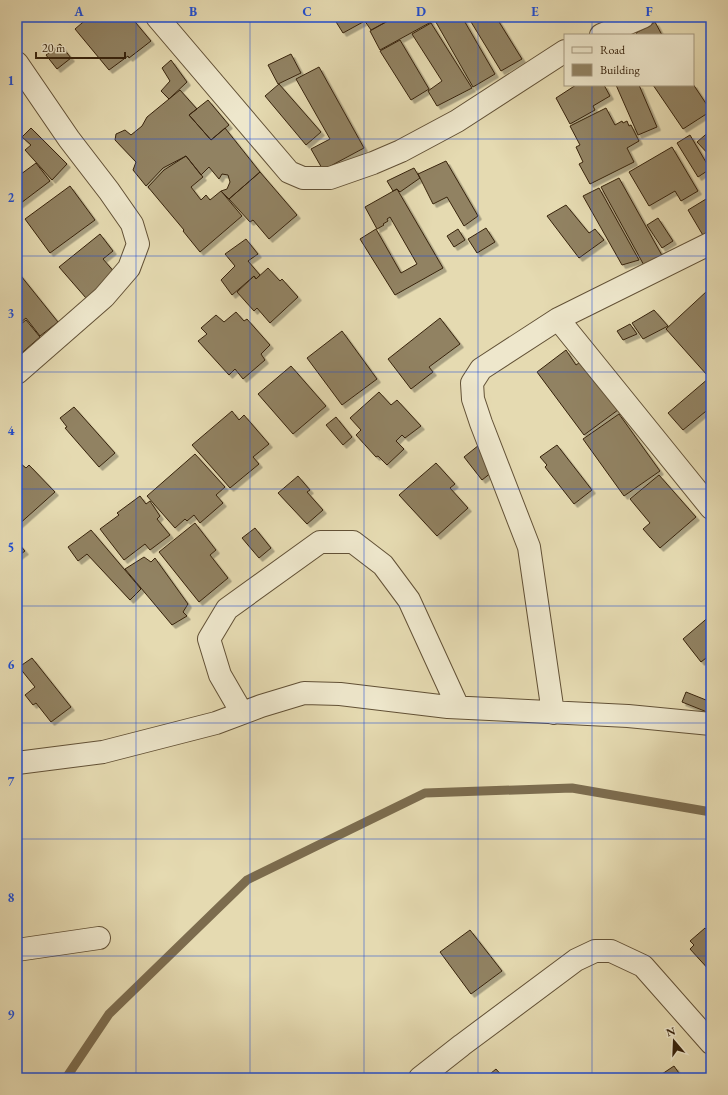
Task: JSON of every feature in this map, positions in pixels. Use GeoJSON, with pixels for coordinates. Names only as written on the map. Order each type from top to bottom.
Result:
{"type":"FeatureCollection","features":[{"type":"Feature","properties":{"kind":"street"},"geometry":{"type":"LineString","coordinates":[[157,17],[289,172],[303,178],[330,178],[373,163],[401,151],[457,121],[564,52]]}},
{"type":"Feature","properties":{"kind":"street"},"geometry":{"type":"LineString","coordinates":[[603,34],[643,17]]}},
{"type":"Feature","properties":{"kind":"street"},"geometry":{"type":"LineString","coordinates":[[17,63],[69,139],[132,224],[138,244],[129,268],[104,297],[17,373]]}},
{"type":"Feature","properties":{"kind":"street"},"geometry":{"type":"LineString","coordinates":[[553,712],[529,547],[481,423],[473,399],[472,383],[481,369],[558,319],[711,243]]}},
{"type":"Feature","properties":{"kind":"street"},"geometry":{"type":"LineString","coordinates":[[558,319],[711,508]]}},
{"type":"Feature","properties":{"kind":"street"},"geometry":{"type":"LineString","coordinates":[[242,713],[220,675],[209,639],[227,609],[320,542],[353,542],[383,565],[409,600],[458,707]]}},
{"type":"Feature","properties":{"kind":"street"},"geometry":{"type":"LineString","coordinates":[[17,763],[103,752],[216,723],[304,692],[340,694],[458,707],[628,716],[711,724]]}},
{"type":"Feature","properties":{"kind":"street"},"geometry":{"type":"LineString","coordinates":[[17,950],[99,938]]}},
{"type":"Feature","properties":{"kind":"street"},"geometry":{"type":"LineString","coordinates":[[420,1078],[576,960],[596,950],[611,951],[643,966],[711,1043]]}},
{"type":"Feature","properties":{"kind":"building"},"geometry":{"type":"Polygon","coordinates":[[[89,17],[131,17],[151,41],[129,58],[128,56],[109,70],[75,29],[89,17]]]}},
{"type":"Feature","properties":{"kind":"building"},"geometry":{"type":"Polygon","coordinates":[[[333,17],[360,17],[363,22],[343,33],[333,17]]]}},
{"type":"Feature","properties":{"kind":"building"},"geometry":{"type":"Polygon","coordinates":[[[362,17],[395,17],[371,30],[362,17]]]}},
{"type":"Feature","properties":{"kind":"building"},"geometry":{"type":"Polygon","coordinates":[[[395,17],[428,17],[431,22],[380,50],[370,31],[395,17]]]}},
{"type":"Feature","properties":{"kind":"building"},"geometry":{"type":"Polygon","coordinates":[[[433,17],[462,17],[495,74],[473,87],[433,17]]]}},
{"type":"Feature","properties":{"kind":"building"},"geometry":{"type":"Polygon","coordinates":[[[468,17],[496,17],[522,59],[501,71],[468,17]]]}},
{"type":"Feature","properties":{"kind":"building"},"geometry":{"type":"Polygon","coordinates":[[[655,22],[661,34],[637,34],[636,33],[655,22]]]}},
{"type":"Feature","properties":{"kind":"building"},"geometry":{"type":"Polygon","coordinates":[[[431,23],[472,88],[437,106],[428,91],[442,81],[412,34],[431,23]]]}},
{"type":"Feature","properties":{"kind":"building"},"geometry":{"type":"Polygon","coordinates":[[[400,40],[429,89],[411,100],[380,51],[400,40]]]}},
{"type":"Feature","properties":{"kind":"building"},"geometry":{"type":"Polygon","coordinates":[[[60,44],[71,58],[57,69],[46,55],[60,44]]]}},
{"type":"Feature","properties":{"kind":"building"},"geometry":{"type":"Polygon","coordinates":[[[291,54],[301,73],[278,84],[268,65],[291,54]]]}},
{"type":"Feature","properties":{"kind":"building"},"geometry":{"type":"Polygon","coordinates":[[[171,60],[187,82],[169,99],[161,91],[170,81],[162,68],[171,60]]]}},
{"type":"Feature","properties":{"kind":"building"},"geometry":{"type":"Polygon","coordinates":[[[319,67],[364,148],[323,170],[311,149],[330,139],[296,79],[319,67]]]}},
{"type":"Feature","properties":{"kind":"building"},"geometry":{"type":"Polygon","coordinates":[[[279,84],[321,132],[306,145],[265,96],[279,84]]]}},
{"type":"Feature","properties":{"kind":"building"},"geometry":{"type":"Polygon","coordinates":[[[574,86],[605,86],[610,96],[593,106],[595,110],[570,124],[556,98],[574,86]]]}},
{"type":"Feature","properties":{"kind":"building"},"geometry":{"type":"Polygon","coordinates":[[[616,86],[639,86],[657,127],[638,135],[616,86]]]}},
{"type":"Feature","properties":{"kind":"building"},"geometry":{"type":"Polygon","coordinates":[[[654,86],[694,86],[711,111],[683,129],[654,86]]]}},
{"type":"Feature","properties":{"kind":"building"},"geometry":{"type":"Polygon","coordinates":[[[180,90],[197,109],[189,115],[211,140],[225,128],[260,172],[229,199],[221,191],[227,189],[230,182],[228,175],[222,174],[219,179],[209,167],[201,175],[186,156],[163,168],[146,186],[133,170],[136,162],[115,140],[116,134],[125,130],[131,135],[142,126],[147,117],[180,90]]]}},
{"type":"Feature","properties":{"kind":"building"},"geometry":{"type":"Polygon","coordinates":[[[208,100],[229,125],[211,140],[189,115],[208,100]]]}},
{"type":"Feature","properties":{"kind":"building"},"geometry":{"type":"Polygon","coordinates":[[[606,108],[615,125],[622,121],[623,123],[627,121],[629,126],[631,125],[639,141],[627,148],[634,162],[590,184],[579,164],[583,162],[576,147],[580,145],[570,126],[606,108]]]}},
{"type":"Feature","properties":{"kind":"building"},"geometry":{"type":"Polygon","coordinates":[[[31,128],[67,164],[52,180],[25,150],[31,145],[22,137],[31,128]]]}},
{"type":"Feature","properties":{"kind":"building"},"geometry":{"type":"Polygon","coordinates":[[[711,130],[711,157],[697,142],[711,130]]]}},
{"type":"Feature","properties":{"kind":"building"},"geometry":{"type":"Polygon","coordinates":[[[690,135],[710,169],[698,177],[677,143],[690,135]]]}},
{"type":"Feature","properties":{"kind":"building"},"geometry":{"type":"Polygon","coordinates":[[[672,147],[698,191],[681,201],[675,191],[649,206],[629,172],[672,147]]]}},
{"type":"Feature","properties":{"kind":"building"},"geometry":{"type":"Polygon","coordinates":[[[186,156],[203,177],[191,187],[201,200],[206,195],[210,200],[221,191],[242,216],[200,252],[183,231],[184,230],[148,187],[164,170],[186,156]]]}},
{"type":"Feature","properties":{"kind":"building"},"geometry":{"type":"Polygon","coordinates":[[[446,161],[478,216],[464,226],[447,197],[433,204],[418,174],[446,161]]]}},
{"type":"Feature","properties":{"kind":"building"},"geometry":{"type":"Polygon","coordinates":[[[36,163],[50,181],[17,206],[17,177],[36,163]]]}},
{"type":"Feature","properties":{"kind":"building"},"geometry":{"type":"Polygon","coordinates":[[[414,168],[420,178],[400,192],[397,189],[393,191],[387,181],[414,168]]]}},
{"type":"Feature","properties":{"kind":"building"},"geometry":{"type":"Polygon","coordinates":[[[260,172],[297,215],[269,239],[253,220],[250,222],[229,199],[260,172]]]}},
{"type":"Feature","properties":{"kind":"building"},"geometry":{"type":"Polygon","coordinates":[[[619,178],[664,259],[646,269],[601,187],[619,178]]]}},
{"type":"Feature","properties":{"kind":"building"},"geometry":{"type":"Polygon","coordinates":[[[70,186],[95,220],[50,253],[25,219],[70,186]]]}},
{"type":"Feature","properties":{"kind":"building"},"geometry":{"type":"Polygon","coordinates":[[[599,188],[639,260],[622,265],[583,196],[599,188]]]}},
{"type":"Feature","properties":{"kind":"building"},"geometry":{"type":"Polygon","coordinates":[[[397,189],[443,268],[395,295],[360,239],[376,229],[401,273],[417,264],[390,217],[387,219],[388,221],[383,224],[384,225],[377,229],[365,207],[397,189]]]}},
{"type":"Feature","properties":{"kind":"building"},"geometry":{"type":"Polygon","coordinates":[[[711,196],[711,233],[704,237],[688,210],[711,196]]]}},
{"type":"Feature","properties":{"kind":"building"},"geometry":{"type":"Polygon","coordinates":[[[566,205],[589,233],[595,229],[604,240],[579,258],[547,216],[566,205]]]}},
{"type":"Feature","properties":{"kind":"building"},"geometry":{"type":"Polygon","coordinates":[[[658,218],[673,241],[662,248],[647,225],[658,218]]]}},
{"type":"Feature","properties":{"kind":"building"},"geometry":{"type":"Polygon","coordinates":[[[486,228],[495,242],[477,253],[468,239],[486,228]]]}},
{"type":"Feature","properties":{"kind":"building"},"geometry":{"type":"Polygon","coordinates":[[[458,229],[465,240],[454,247],[447,236],[458,229]]]}},
{"type":"Feature","properties":{"kind":"building"},"geometry":{"type":"Polygon","coordinates":[[[100,234],[113,251],[103,259],[116,274],[86,298],[59,267],[100,234]]]}},
{"type":"Feature","properties":{"kind":"building"},"geometry":{"type":"Polygon","coordinates":[[[246,239],[258,254],[248,261],[260,275],[256,279],[254,276],[232,295],[221,280],[235,266],[225,254],[246,239]]]}},
{"type":"Feature","properties":{"kind":"building"},"geometry":{"type":"Polygon","coordinates":[[[268,268],[280,281],[282,279],[298,297],[270,323],[257,308],[254,311],[237,292],[254,276],[256,279],[268,268]]]}},
{"type":"Feature","properties":{"kind":"building"},"geometry":{"type":"Polygon","coordinates":[[[17,271],[58,322],[40,336],[26,318],[21,322],[17,317],[17,271]]]}},
{"type":"Feature","properties":{"kind":"building"},"geometry":{"type":"Polygon","coordinates":[[[707,291],[711,295],[711,375],[709,373],[707,375],[666,329],[707,291]]]}},
{"type":"Feature","properties":{"kind":"building"},"geometry":{"type":"Polygon","coordinates":[[[654,310],[668,326],[643,339],[632,323],[654,310]]]}},
{"type":"Feature","properties":{"kind":"building"},"geometry":{"type":"Polygon","coordinates":[[[236,312],[244,321],[247,319],[270,345],[261,354],[265,360],[243,379],[235,369],[229,375],[198,341],[207,334],[201,328],[216,315],[224,322],[236,312]]]}},
{"type":"Feature","properties":{"kind":"building"},"geometry":{"type":"Polygon","coordinates":[[[440,318],[460,344],[429,367],[433,372],[411,389],[388,359],[440,318]]]}},
{"type":"Feature","properties":{"kind":"building"},"geometry":{"type":"Polygon","coordinates":[[[17,319],[21,324],[26,320],[40,337],[17,357],[17,319]]]}},
{"type":"Feature","properties":{"kind":"building"},"geometry":{"type":"Polygon","coordinates":[[[630,324],[637,334],[623,340],[617,331],[630,324]]]}},
{"type":"Feature","properties":{"kind":"building"},"geometry":{"type":"Polygon","coordinates":[[[342,331],[377,379],[342,405],[307,358],[342,331]]]}},
{"type":"Feature","properties":{"kind":"building"},"geometry":{"type":"Polygon","coordinates":[[[566,350],[576,365],[586,358],[622,407],[584,435],[537,372],[566,350]]]}},
{"type":"Feature","properties":{"kind":"building"},"geometry":{"type":"Polygon","coordinates":[[[291,366],[326,406],[293,434],[258,394],[291,366]]]}},
{"type":"Feature","properties":{"kind":"building"},"geometry":{"type":"Polygon","coordinates":[[[709,378],[711,381],[711,407],[683,430],[668,413],[709,378]]]}},
{"type":"Feature","properties":{"kind":"building"},"geometry":{"type":"Polygon","coordinates":[[[379,392],[391,405],[397,400],[421,426],[405,438],[402,435],[396,441],[404,449],[387,465],[378,456],[376,457],[356,435],[361,430],[350,418],[379,392]]]}},
{"type":"Feature","properties":{"kind":"building"},"geometry":{"type":"Polygon","coordinates":[[[74,407],[115,453],[99,467],[65,428],[67,427],[60,418],[74,407]]]}},
{"type":"Feature","properties":{"kind":"building"},"geometry":{"type":"Polygon","coordinates":[[[232,411],[239,420],[244,415],[269,444],[253,457],[259,464],[230,488],[192,445],[232,411]]]}},
{"type":"Feature","properties":{"kind":"building"},"geometry":{"type":"Polygon","coordinates":[[[619,414],[660,471],[624,496],[583,439],[619,414]]]}},
{"type":"Feature","properties":{"kind":"building"},"geometry":{"type":"Polygon","coordinates":[[[336,417],[352,437],[343,445],[326,425],[336,417]]]}},
{"type":"Feature","properties":{"kind":"building"},"geometry":{"type":"Polygon","coordinates":[[[479,445],[497,468],[482,480],[464,457],[479,445]]]}},
{"type":"Feature","properties":{"kind":"building"},"geometry":{"type":"Polygon","coordinates":[[[557,445],[592,490],[574,504],[545,467],[547,465],[540,457],[557,445]]]}},
{"type":"Feature","properties":{"kind":"building"},"geometry":{"type":"Polygon","coordinates":[[[195,454],[225,487],[216,495],[223,503],[200,523],[194,515],[187,521],[185,519],[175,528],[147,496],[195,454]]]}},
{"type":"Feature","properties":{"kind":"building"},"geometry":{"type":"Polygon","coordinates":[[[20,463],[26,468],[29,465],[55,492],[17,526],[17,465],[20,463]]]}},
{"type":"Feature","properties":{"kind":"building"},"geometry":{"type":"Polygon","coordinates":[[[436,463],[455,484],[450,488],[468,508],[437,536],[399,495],[436,463]]]}},
{"type":"Feature","properties":{"kind":"building"},"geometry":{"type":"Polygon","coordinates":[[[659,475],[696,517],[660,548],[643,529],[650,523],[630,499],[659,475]]]}},
{"type":"Feature","properties":{"kind":"building"},"geometry":{"type":"Polygon","coordinates":[[[298,476],[310,490],[307,492],[323,510],[307,524],[278,493],[298,476]]]}},
{"type":"Feature","properties":{"kind":"building"},"geometry":{"type":"Polygon","coordinates":[[[140,496],[146,504],[150,501],[160,516],[157,519],[170,535],[150,550],[145,544],[124,560],[100,529],[119,515],[117,513],[140,496]]]}},
{"type":"Feature","properties":{"kind":"building"},"geometry":{"type":"Polygon","coordinates":[[[195,523],[216,550],[210,555],[228,578],[199,602],[159,552],[195,523]]]}},
{"type":"Feature","properties":{"kind":"building"},"geometry":{"type":"Polygon","coordinates":[[[255,528],[271,548],[259,558],[242,538],[255,528]]]}},
{"type":"Feature","properties":{"kind":"building"},"geometry":{"type":"Polygon","coordinates":[[[91,530],[141,589],[130,600],[87,554],[78,561],[68,547],[91,530]]]}},
{"type":"Feature","properties":{"kind":"building"},"geometry":{"type":"Polygon","coordinates":[[[17,542],[25,551],[17,557],[17,542]]]}},
{"type":"Feature","properties":{"kind":"building"},"geometry":{"type":"Polygon","coordinates":[[[144,557],[151,562],[155,558],[188,604],[183,612],[187,616],[172,625],[125,569],[144,557]]]}},
{"type":"Feature","properties":{"kind":"building"},"geometry":{"type":"Polygon","coordinates":[[[711,615],[711,654],[701,662],[683,639],[711,615]]]}},
{"type":"Feature","properties":{"kind":"building"},"geometry":{"type":"Polygon","coordinates":[[[32,658],[71,707],[51,722],[36,703],[33,705],[25,695],[35,687],[19,667],[32,658]]]}},
{"type":"Feature","properties":{"kind":"building"},"geometry":{"type":"Polygon","coordinates":[[[686,692],[711,702],[707,712],[682,702],[686,692]]]}},
{"type":"Feature","properties":{"kind":"building"},"geometry":{"type":"Polygon","coordinates":[[[705,928],[711,934],[711,972],[690,949],[694,945],[690,941],[705,928]]]}},
{"type":"Feature","properties":{"kind":"building"},"geometry":{"type":"Polygon","coordinates":[[[470,930],[502,971],[471,994],[440,952],[470,930]]]}},
{"type":"Feature","properties":{"kind":"building"},"geometry":{"type":"Polygon","coordinates":[[[674,1066],[681,1076],[677,1078],[656,1078],[674,1066]]]}},
{"type":"Feature","properties":{"kind":"building"},"geometry":{"type":"Polygon","coordinates":[[[496,1069],[504,1078],[485,1078],[496,1069]]]}},
{"type":"Feature","properties":{"kind":"waterway"},"geometry":{"type":"LineString","coordinates":[[66,1078],[109,1014],[247,880],[425,793],[572,788],[711,812]]}}]}
